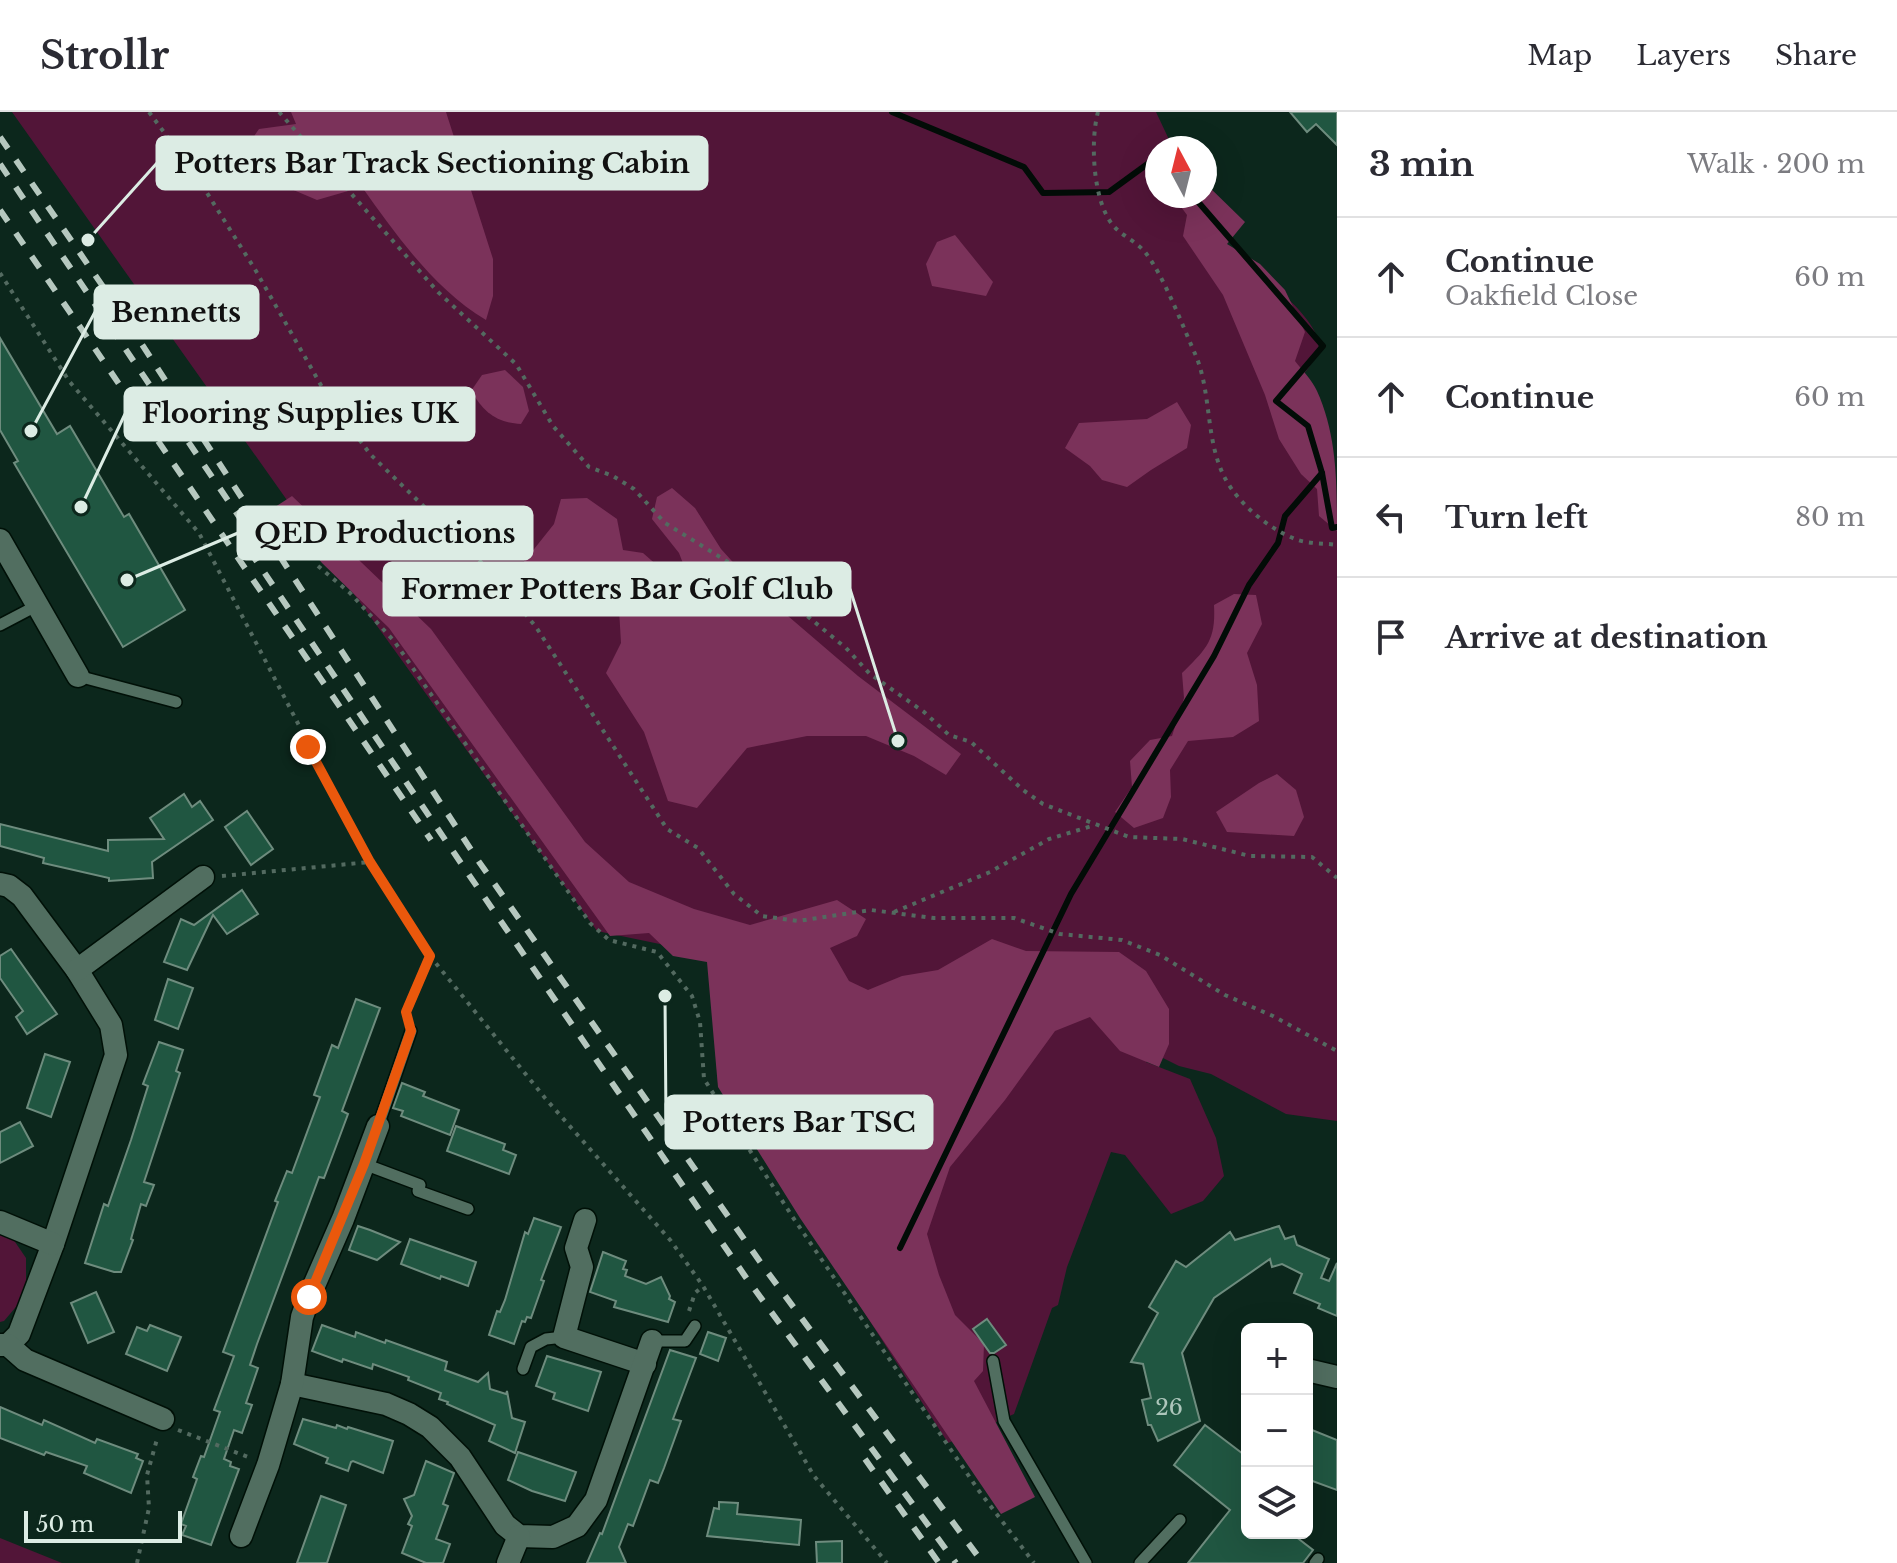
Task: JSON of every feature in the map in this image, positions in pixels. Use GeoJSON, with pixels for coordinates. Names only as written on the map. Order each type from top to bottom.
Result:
{"type":"FeatureCollection","features":[{"type":"Feature","properties":{"kind":"street"},"geometry":{"type":"LineString","coordinates":[[0,540],[78,676]]}},
{"type":"Feature","properties":{"kind":"street"},"geometry":{"type":"LineString","coordinates":[[77,970],[203,877]]}},
{"type":"Feature","properties":{"kind":"street"},"geometry":{"type":"LineString","coordinates":[[0,884],[9,886],[22,896],[77,970],[111,1025],[116,1055],[53,1244],[19,1334],[4,1345],[25,1360],[160,1426]]}},
{"type":"Feature","properties":{"kind":"street"},"geometry":{"type":"LineString","coordinates":[[241,1536],[268,1465],[292,1384],[302,1317],[378,1126]]}},
{"type":"Feature","properties":{"kind":"street"},"geometry":{"type":"LineString","coordinates":[[585,1220],[576,1248],[582,1267],[564,1337],[645,1364]]}},
{"type":"Feature","properties":{"kind":"street"},"geometry":{"type":"LineString","coordinates":[[0,1222],[53,1244]]}},
{"type":"Feature","properties":{"kind":"street"},"geometry":{"type":"LineString","coordinates":[[292,1384],[386,1404],[409,1414],[430,1427],[460,1457],[505,1525],[519,1536],[553,1537],[577,1526],[596,1500],[652,1341]]}},
{"type":"Feature","properties":{"kind":"street"},"geometry":{"type":"LineString","coordinates":[[1313,1371],[1337,1377]]}},
{"type":"Feature","properties":{"kind":"street"},"geometry":{"type":"LineString","coordinates":[[508,1563],[519,1536]]}},
{"type":"Feature","properties":{"kind":"lane"},"geometry":{"type":"LineString","coordinates":[[0,625],[38,605]]}},
{"type":"Feature","properties":{"kind":"lane"},"geometry":{"type":"LineString","coordinates":[[78,676],[176,702]]}},
{"type":"Feature","properties":{"kind":"lane"},"geometry":{"type":"LineString","coordinates":[[378,1126],[411,1031]]}},
{"type":"Feature","properties":{"kind":"lane"},"geometry":{"type":"LineString","coordinates":[[364,1164],[420,1185],[418,1191],[468,1209]]}},
{"type":"Feature","properties":{"kind":"lane"},"geometry":{"type":"LineString","coordinates":[[652,1341],[685,1341],[695,1326]]}},
{"type":"Feature","properties":{"kind":"lane"},"geometry":{"type":"LineString","coordinates":[[523,1369],[531,1347],[546,1339],[564,1337]]}},
{"type":"Feature","properties":{"kind":"lane"},"geometry":{"type":"LineString","coordinates":[[993,1361],[1004,1421],[1086,1563]]}},
{"type":"Feature","properties":{"kind":"lane"},"geometry":{"type":"LineString","coordinates":[[1140,1563],[1180,1520]]}},
{"type":"Feature","properties":{"kind":"path"},"geometry":{"type":"LineString","coordinates":[[149,112],[197,177],[256,271],[326,394],[370,454],[490,571],[536,627],[667,829],[698,848],[734,894],[762,916],[798,921],[871,910],[934,918],[1014,918],[1060,934],[1122,940],[1160,955],[1225,995],[1273,1016],[1337,1051]]}},
{"type":"Feature","properties":{"kind":"path"},"geometry":{"type":"LineString","coordinates":[[279,112],[438,292],[516,364],[553,426],[589,467],[613,476],[634,489],[665,523],[733,565],[783,603],[806,615],[846,648],[870,674],[924,712],[949,735],[971,742],[1023,790],[1043,804],[1129,837],[1182,839],[1250,856],[1312,857],[1337,878]]}},
{"type":"Feature","properties":{"kind":"path"},"geometry":{"type":"LineString","coordinates":[[1098,112],[1093,133],[1093,166],[1105,209],[1112,225],[1144,251],[1172,301],[1198,361],[1214,447],[1226,481],[1258,517],[1296,540],[1337,545]]}},
{"type":"Feature","properties":{"kind":"path"},"geometry":{"type":"LineString","coordinates":[[0,273],[69,381],[199,533],[370,862],[430,956],[545,1098],[671,1241],[703,1286],[814,1476],[887,1563]]}},
{"type":"Feature","properties":{"kind":"path"},"geometry":{"type":"LineString","coordinates":[[318,566],[350,593],[394,641],[590,923],[609,940],[657,952],[692,996],[700,1022],[704,1079],[800,1228],[979,1491],[1034,1563]]}},
{"type":"Feature","properties":{"kind":"path"},"geometry":{"type":"LineString","coordinates":[[893,913],[990,872],[1049,839],[1097,824]]}},
{"type":"Feature","properties":{"kind":"path"},"geometry":{"type":"LineString","coordinates":[[203,877],[298,871],[370,862]]}},
{"type":"Feature","properties":{"kind":"path"},"geometry":{"type":"LineString","coordinates":[[411,1031],[406,1012],[430,956]]}},
{"type":"Feature","properties":{"kind":"path"},"geometry":{"type":"LineString","coordinates":[[137,1563],[149,1508],[147,1475],[160,1426],[268,1465]]}},
{"type":"Feature","properties":{"kind":"shaded area"},"geometry":{"type":"Polygon","coordinates":[[[12,112],[1156,112],[1167,136],[1145,136],[1145,208],[1201,208],[1214,235],[1279,290],[1309,322],[1317,337],[1318,350],[1312,363],[1284,394],[1306,413],[1326,521],[1337,527],[1337,1121],[1286,1114],[1211,1074],[1179,1066],[1149,1051],[1146,1062],[1190,1079],[1216,1138],[1224,1176],[1203,1201],[1171,1214],[1125,1155],[1111,1152],[1067,1267],[1058,1305],[1052,1308],[1014,1414],[948,1443],[718,1084],[708,954],[597,931],[12,112]]]}},
{"type":"Feature","properties":{"kind":"shaded area"},"geometry":{"type":"Polygon","coordinates":[[[291,112],[446,112],[493,259],[493,296],[486,320],[467,308],[433,277],[362,187],[317,200],[277,183],[244,151],[259,129],[296,124],[291,112]]]}},
{"type":"Feature","properties":{"kind":"shaded area"},"geometry":{"type":"Polygon","coordinates":[[[1217,195],[1245,222],[1227,244],[1260,264],[1285,290],[1305,332],[1295,361],[1315,387],[1329,425],[1336,477],[1337,531],[1319,516],[1317,489],[1301,474],[1279,439],[1265,395],[1223,295],[1183,236],[1187,215],[1182,208],[1217,208],[1217,195]]]}},
{"type":"Feature","properties":{"kind":"shaded area"},"geometry":{"type":"Polygon","coordinates":[[[955,235],[993,282],[986,296],[932,286],[926,264],[937,242],[955,235]]]}},
{"type":"Feature","properties":{"kind":"shaded area"},"geometry":{"type":"Polygon","coordinates":[[[505,370],[523,387],[529,411],[521,424],[492,415],[471,391],[482,375],[505,370]]]}},
{"type":"Feature","properties":{"kind":"shaded area"},"geometry":{"type":"Polygon","coordinates":[[[1177,402],[1191,425],[1187,448],[1127,487],[1102,480],[1090,466],[1065,448],[1079,423],[1147,419],[1177,402]]]}},
{"type":"Feature","properties":{"kind":"shaded area"},"geometry":{"type":"Polygon","coordinates":[[[672,488],[695,508],[721,549],[760,592],[858,676],[961,754],[946,775],[914,756],[866,736],[807,736],[747,748],[697,808],[668,801],[644,732],[606,673],[621,643],[619,609],[580,565],[537,584],[523,563],[554,524],[561,499],[587,498],[617,519],[623,550],[643,553],[667,574],[689,579],[679,553],[652,519],[657,497],[672,488]]]}},
{"type":"Feature","properties":{"kind":"shaded area"},"geometry":{"type":"Polygon","coordinates":[[[292,496],[431,629],[585,842],[629,882],[694,909],[750,925],[837,900],[866,919],[857,936],[830,948],[849,981],[868,990],[902,976],[938,970],[992,939],[1026,951],[1119,952],[1146,971],[1169,1009],[1169,1044],[1159,1067],[1120,1051],[1090,1017],[1055,1031],[1005,1100],[950,1167],[927,1234],[955,1315],[984,1344],[983,1371],[974,1381],[1035,1497],[1001,1514],[800,1218],[718,1087],[707,962],[673,956],[649,933],[610,936],[389,628],[322,563],[275,507],[292,496]]]}},
{"type":"Feature","properties":{"kind":"shaded area"},"geometry":{"type":"Polygon","coordinates":[[[1234,594],[1256,595],[1262,624],[1247,653],[1257,685],[1259,721],[1233,737],[1188,741],[1170,770],[1171,797],[1163,818],[1134,828],[1115,812],[1132,787],[1130,761],[1150,740],[1172,736],[1184,698],[1182,673],[1208,644],[1214,605],[1234,594]]]}},
{"type":"Feature","properties":{"kind":"shaded area"},"geometry":{"type":"Polygon","coordinates":[[[1277,774],[1296,790],[1304,817],[1294,836],[1227,832],[1216,812],[1277,774]]]}},
{"type":"Feature","properties":{"kind":"shaded area"},"geometry":{"type":"Polygon","coordinates":[[[0,1232],[11,1236],[26,1258],[26,1295],[0,1322],[0,1232]]]}},
{"type":"Feature","properties":{"kind":"shaded area"},"geometry":{"type":"Polygon","coordinates":[[[0,1538],[62,1563],[0,1563],[0,1538]]]}},
{"type":"Feature","properties":{"kind":"building"},"geometry":{"type":"Polygon","coordinates":[[[1290,112],[1337,112],[1337,145],[1316,124],[1307,132],[1290,112]]]}},
{"type":"Feature","properties":{"kind":"building"},"geometry":{"type":"Polygon","coordinates":[[[0,338],[57,434],[70,426],[124,517],[129,514],[185,610],[123,647],[14,463],[18,461],[0,430],[0,338]]]}},
{"type":"Feature","properties":{"kind":"building"},"geometry":{"type":"Polygon","coordinates":[[[184,794],[192,807],[200,801],[213,820],[152,862],[153,878],[109,881],[109,878],[43,863],[44,858],[0,846],[0,824],[108,851],[108,840],[164,839],[150,818],[184,794]]]}},
{"type":"Feature","properties":{"kind":"building"},"geometry":{"type":"Polygon","coordinates":[[[247,811],[273,849],[251,865],[225,827],[247,811]]]}},
{"type":"Feature","properties":{"kind":"building"},"geometry":{"type":"Polygon","coordinates":[[[242,890],[258,914],[227,934],[213,915],[187,970],[164,962],[181,919],[194,925],[242,890]]]}},
{"type":"Feature","properties":{"kind":"building"},"geometry":{"type":"Polygon","coordinates":[[[11,949],[57,1014],[27,1034],[16,1017],[23,1011],[0,978],[0,956],[11,949]]]}},
{"type":"Feature","properties":{"kind":"building"},"geometry":{"type":"Polygon","coordinates":[[[168,979],[193,988],[178,1029],[155,1020],[168,979]]]}},
{"type":"Feature","properties":{"kind":"building"},"geometry":{"type":"Polygon","coordinates":[[[356,999],[380,1008],[342,1111],[348,1114],[324,1178],[319,1177],[250,1365],[258,1368],[246,1403],[252,1405],[242,1433],[234,1430],[224,1459],[231,1462],[230,1466],[239,1469],[211,1545],[182,1535],[186,1526],[181,1524],[197,1479],[193,1477],[201,1456],[204,1457],[220,1412],[214,1410],[234,1356],[223,1352],[278,1202],[275,1201],[287,1171],[292,1173],[320,1097],[314,1095],[332,1045],[338,1048],[356,999]]]}},
{"type":"Feature","properties":{"kind":"building"},"geometry":{"type":"Polygon","coordinates":[[[159,1042],[183,1050],[176,1071],[180,1073],[144,1182],[154,1185],[146,1206],[141,1204],[133,1240],[121,1272],[114,1272],[85,1263],[104,1204],[108,1206],[131,1140],[148,1086],[143,1084],[159,1042]]]}},
{"type":"Feature","properties":{"kind":"building"},"geometry":{"type":"Polygon","coordinates":[[[45,1054],[70,1062],[51,1117],[27,1108],[45,1054]]]}},
{"type":"Feature","properties":{"kind":"building"},"geometry":{"type":"Polygon","coordinates":[[[402,1083],[425,1092],[423,1096],[459,1110],[450,1135],[401,1116],[403,1111],[393,1108],[402,1083]]]}},
{"type":"Feature","properties":{"kind":"building"},"geometry":{"type":"Polygon","coordinates":[[[20,1122],[33,1146],[0,1163],[0,1132],[20,1122]]]}},
{"type":"Feature","properties":{"kind":"building"},"geometry":{"type":"Polygon","coordinates":[[[456,1126],[505,1144],[503,1150],[516,1155],[509,1174],[447,1151],[456,1126]]]}},
{"type":"Feature","properties":{"kind":"building"},"geometry":{"type":"Polygon","coordinates":[[[534,1218],[561,1227],[541,1280],[544,1281],[531,1318],[522,1321],[514,1344],[489,1335],[497,1311],[500,1312],[505,1300],[525,1232],[528,1234],[534,1218]]]}},
{"type":"Feature","properties":{"kind":"building"},"geometry":{"type":"Polygon","coordinates":[[[358,1226],[400,1242],[377,1260],[349,1250],[358,1226]]]}},
{"type":"Feature","properties":{"kind":"building"},"geometry":{"type":"Polygon","coordinates":[[[1279,1226],[1285,1239],[1294,1236],[1297,1245],[1329,1259],[1321,1278],[1329,1281],[1337,1263],[1337,1316],[1318,1308],[1320,1304],[1294,1293],[1302,1274],[1282,1264],[1272,1267],[1270,1259],[1214,1298],[1182,1353],[1200,1421],[1158,1441],[1151,1425],[1148,1425],[1142,1400],[1151,1398],[1143,1364],[1131,1362],[1158,1313],[1149,1307],[1176,1261],[1186,1267],[1230,1232],[1235,1240],[1279,1226]]]}},
{"type":"Feature","properties":{"kind":"building"},"geometry":{"type":"Polygon","coordinates":[[[410,1239],[476,1262],[468,1286],[401,1264],[410,1239]]]}},
{"type":"Feature","properties":{"kind":"building"},"geometry":{"type":"Polygon","coordinates":[[[603,1252],[626,1261],[623,1269],[627,1270],[625,1276],[646,1284],[661,1277],[669,1299],[675,1302],[668,1322],[614,1307],[616,1301],[590,1292],[603,1252]]]}},
{"type":"Feature","properties":{"kind":"building"},"geometry":{"type":"Polygon","coordinates":[[[96,1292],[114,1332],[88,1343],[71,1303],[96,1292]]]}},
{"type":"Feature","properties":{"kind":"building"},"geometry":{"type":"Polygon","coordinates":[[[987,1319],[1006,1345],[994,1353],[990,1353],[973,1329],[987,1319]]]}},
{"type":"Feature","properties":{"kind":"building"},"geometry":{"type":"Polygon","coordinates":[[[150,1325],[181,1337],[167,1371],[126,1354],[137,1327],[147,1331],[150,1325]]]}},
{"type":"Feature","properties":{"kind":"building"},"geometry":{"type":"Polygon","coordinates":[[[322,1325],[355,1337],[356,1332],[385,1343],[386,1340],[447,1362],[445,1370],[478,1382],[488,1373],[490,1389],[506,1394],[507,1391],[512,1418],[525,1422],[515,1453],[489,1441],[495,1425],[447,1404],[439,1399],[441,1393],[373,1364],[372,1369],[312,1351],[322,1325]]]}},
{"type":"Feature","properties":{"kind":"building"},"geometry":{"type":"Polygon","coordinates":[[[708,1332],[726,1338],[718,1361],[700,1354],[708,1332]]]}},
{"type":"Feature","properties":{"kind":"building"},"geometry":{"type":"Polygon","coordinates":[[[670,1350],[696,1358],[673,1419],[681,1421],[664,1468],[658,1483],[650,1480],[633,1526],[628,1524],[619,1547],[626,1563],[587,1563],[602,1534],[670,1350]]]}},
{"type":"Feature","properties":{"kind":"building"},"geometry":{"type":"Polygon","coordinates":[[[547,1356],[601,1372],[588,1411],[553,1399],[555,1393],[536,1386],[547,1356]]]}},
{"type":"Feature","properties":{"kind":"building"},"geometry":{"type":"Polygon","coordinates":[[[0,1407],[42,1425],[44,1420],[95,1443],[97,1439],[138,1454],[136,1458],[143,1461],[131,1493],[84,1473],[87,1466],[46,1452],[44,1455],[0,1438],[0,1407]]]}},
{"type":"Feature","properties":{"kind":"building"},"geometry":{"type":"Polygon","coordinates":[[[303,1419],[336,1428],[337,1425],[348,1427],[393,1441],[383,1473],[353,1461],[348,1471],[326,1463],[328,1458],[294,1444],[303,1419]]]}},
{"type":"Feature","properties":{"kind":"building"},"geometry":{"type":"Polygon","coordinates":[[[1205,1425],[1241,1452],[1241,1539],[1299,1539],[1313,1550],[1303,1563],[1188,1563],[1230,1510],[1174,1465],[1205,1425]]]}},
{"type":"Feature","properties":{"kind":"building"},"geometry":{"type":"Polygon","coordinates":[[[1313,1430],[1337,1440],[1337,1490],[1313,1481],[1313,1430]]]}},
{"type":"Feature","properties":{"kind":"building"},"geometry":{"type":"Polygon","coordinates":[[[518,1452],[576,1472],[565,1501],[508,1480],[518,1452]]]}},
{"type":"Feature","properties":{"kind":"building"},"geometry":{"type":"Polygon","coordinates":[[[426,1461],[454,1473],[443,1504],[448,1506],[436,1539],[450,1544],[443,1563],[426,1563],[402,1553],[412,1526],[408,1524],[412,1516],[404,1499],[414,1495],[426,1461]]]}},
{"type":"Feature","properties":{"kind":"building"},"geometry":{"type":"Polygon","coordinates":[[[321,1496],[346,1505],[327,1563],[297,1563],[321,1496]]]}},
{"type":"Feature","properties":{"kind":"building"},"geometry":{"type":"Polygon","coordinates":[[[719,1502],[738,1503],[737,1514],[801,1520],[799,1545],[707,1536],[714,1508],[719,1509],[719,1502]]]}},
{"type":"Feature","properties":{"kind":"building"},"geometry":{"type":"Polygon","coordinates":[[[842,1541],[842,1563],[817,1563],[816,1542],[842,1541]]]}},
{"type":"Feature","properties":{"kind":"waterway"},"geometry":{"type":"LineString","coordinates":[[892,112],[1024,167],[1043,193],[1109,192],[1145,166]]}},
{"type":"Feature","properties":{"kind":"waterway"},"geometry":{"type":"LineString","coordinates":[[1203,208],[1323,346],[1276,401],[1308,426],[1322,473],[1332,528],[1337,527]]}},
{"type":"Feature","properties":{"kind":"waterway"},"geometry":{"type":"LineString","coordinates":[[900,1248],[1071,894],[1214,656],[1249,585],[1278,543],[1285,516],[1322,473]]}},
{"type":"Feature","properties":{"kind":"railway"},"geometry":{"type":"LineString","coordinates":[[0,137],[126,320],[477,859],[763,1266],[983,1563]]}},
{"type":"Feature","properties":{"kind":"railway"},"geometry":{"type":"LineString","coordinates":[[0,164],[267,558]]}},
{"type":"Feature","properties":{"kind":"railway"},"geometry":{"type":"LineString","coordinates":[[0,210],[431,840]]}},
{"type":"Feature","properties":{"kind":"railway"},"geometry":{"type":"LineString","coordinates":[[249,550],[747,1279],[956,1563]]}},
{"type":"Feature","properties":{"kind":"railway"},"geometry":{"type":"LineString","coordinates":[[865,1459],[939,1563]]}},
{"type":"Feature","properties":{"kind":"place","name":"Potters Bar Track Sectioning Cabin"},"geometry":{"type":"Point","coordinates":[88,240]}},
{"type":"Feature","properties":{"kind":"place","name":"Bennetts"},"geometry":{"type":"Point","coordinates":[31,431]}},
{"type":"Feature","properties":{"kind":"place","name":"Flooring Supplies UK"},"geometry":{"type":"Point","coordinates":[81,507]}},
{"type":"Feature","properties":{"kind":"place","name":"QED Productions"},"geometry":{"type":"Point","coordinates":[127,580]}},
{"type":"Feature","properties":{"kind":"place","name":"Former Potters Bar Golf Club"},"geometry":{"type":"Point","coordinates":[898,741]}},
{"type":"Feature","properties":{"kind":"place","name":"Potters Bar TSC"},"geometry":{"type":"Point","coordinates":[665,996]}},
{"type":"Feature","properties":{"kind":"route"},"geometry":{"type":"LineString","coordinates":[[308,747],[370,862],[430,956],[406,1012],[411,1031],[371,1145],[309,1297]]}}]}
